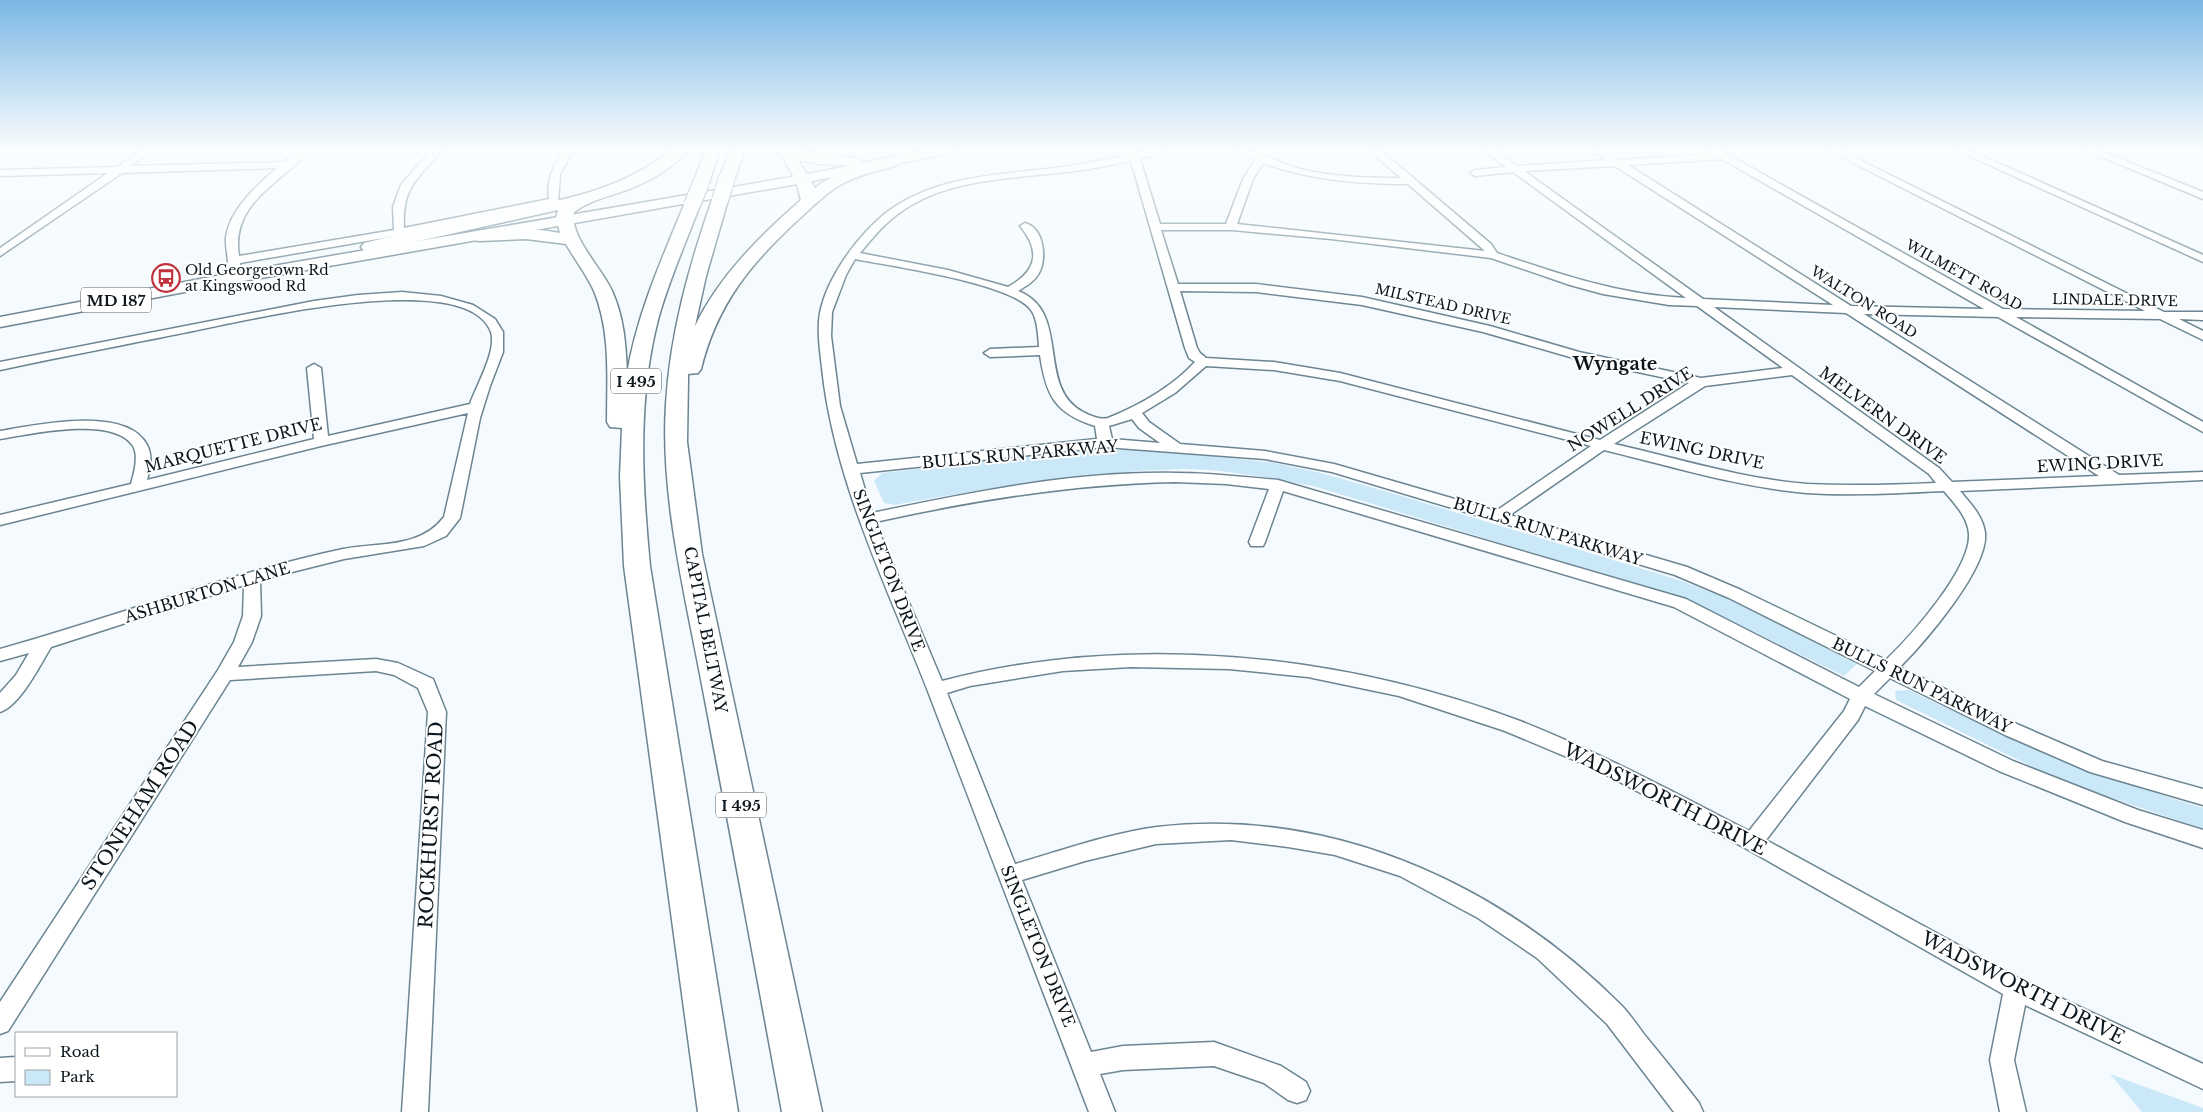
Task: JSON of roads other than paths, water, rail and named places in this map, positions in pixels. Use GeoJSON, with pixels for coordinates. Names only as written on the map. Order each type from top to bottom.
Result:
{"type":"FeatureCollection","features":[{"type":"Feature","properties":{"kind":"highway"},"geometry":{"type":"LineString","coordinates":[[370,247],[573,201]]}},
{"type":"Feature","properties":{"kind":"highway"},"geometry":{"type":"LineString","coordinates":[[578,201],[561,212],[573,241],[594,272],[616,331],[619,453],[637,566]]}},
{"type":"Feature","properties":{"kind":"highway","name":"I 495"},"geometry":{"type":"LineString","coordinates":[[694,201],[658,292],[646,330],[637,371],[631,450],[631,494],[637,566],[718,1112]]}},
{"type":"Feature","properties":{"kind":"highway","name":"CAPITAL BELTWAY"},"geometry":{"type":"LineString","coordinates":[[720,201],[700,260],[684,327],[676,407],[680,483],[690,554],[802,1112]]}},
{"type":"Feature","properties":{"kind":"highway"},"geometry":{"type":"LineString","coordinates":[[677,444],[693,357],[710,314],[737,271],[756,250],[809,201]]}},
{"type":"Feature","properties":{"kind":"highway"},"geometry":{"type":"LineString","coordinates":[[479,236],[529,233],[550,235],[573,241]]}},
{"type":"Feature","properties":{"kind":"main road","name":"MD 187"},"geometry":{"type":"LineString","coordinates":[[0,314],[234,270],[561,212],[635,201]]}},
{"type":"Feature","properties":{"kind":"main road","name":"MD 187"},"geometry":{"type":"LineString","coordinates":[[0,322],[234,270],[479,236],[561,212]]}},
{"type":"Feature","properties":{"kind":"street"},"geometry":{"type":"LineString","coordinates":[[0,253],[75,201]]}},
{"type":"Feature","properties":{"kind":"street"},"geometry":{"type":"LineString","coordinates":[[250,201],[241,212],[232,238],[234,270],[399,232],[561,212],[556,201]]}},
{"type":"Feature","properties":{"kind":"street"},"geometry":{"type":"LineString","coordinates":[[399,232],[398,207],[400,201]]}},
{"type":"Feature","properties":{"kind":"street","name":"SINGLETON DRIVE"},"geometry":{"type":"LineString","coordinates":[[914,201],[891,214],[869,235],[852,255],[840,275],[826,312],[825,336],[833,406],[866,519],[936,689],[1102,1112]]}},
{"type":"Feature","properties":{"kind":"street"},"geometry":{"type":"LineString","coordinates":[[852,255],[986,284],[1010,291],[1031,303],[1041,316],[1050,382],[1056,398],[1078,416],[1102,424],[1116,422],[1181,383],[1195,372],[1203,362],[1191,348],[1148,201]]}},
{"type":"Feature","properties":{"kind":"street"},"geometry":{"type":"LineString","coordinates":[[1232,228],[1231,223],[1240,201]]}},
{"type":"Feature","properties":{"kind":"street"},"geometry":{"type":"LineString","coordinates":[[1434,201],[1487,246],[1493,255]]}},
{"type":"Feature","properties":{"kind":"street","name":"MELVERN DRIVE"},"geometry":{"type":"LineString","coordinates":[[1558,201],[1934,472],[1969,511],[1977,533],[1975,548],[1960,582],[1906,651],[1861,696],[1851,715],[1752,842]]}},
{"type":"Feature","properties":{"kind":"street","name":"WALTON ROAD"},"geometry":{"type":"LineString","coordinates":[[1678,201],[2116,480]]}},
{"type":"Feature","properties":{"kind":"street","name":"WILMETT ROAD"},"geometry":{"type":"LineString","coordinates":[[1803,201],[2203,428]]}},
{"type":"Feature","properties":{"kind":"street"},"geometry":{"type":"LineString","coordinates":[[1934,201],[2203,336]]}},
{"type":"Feature","properties":{"kind":"street"},"geometry":{"type":"LineString","coordinates":[[2075,201],[2203,259]]}},
{"type":"Feature","properties":{"kind":"street"},"geometry":{"type":"LineString","coordinates":[[1010,291],[1027,281],[1034,273],[1037,250],[1034,234],[1031,229],[1025,226]]}},
{"type":"Feature","properties":{"kind":"street"},"geometry":{"type":"LineString","coordinates":[[1156,227],[1232,228],[1331,236],[1493,255]]}},
{"type":"Feature","properties":{"kind":"street","name":"LINDALE DRIVE"},"geometry":{"type":"LineString","coordinates":[[1493,255],[1567,281],[1603,290],[1669,301],[1848,309],[2203,316]]}},
{"type":"Feature","properties":{"kind":"street","name":"MILSTEAD DRIVE"},"geometry":{"type":"LineString","coordinates":[[1173,287],[1256,288],[1362,300],[1486,329],[1578,356],[1701,382]]}},
{"type":"Feature","properties":{"kind":"street","name":"ASHBURTON LANE"},"geometry":{"type":"LineString","coordinates":[[0,366],[271,313],[348,300],[404,296],[430,298],[463,304],[473,309],[488,320],[497,332],[498,348],[476,407],[452,518],[440,532],[416,543],[347,553],[286,566],[44,644],[0,655]]}},
{"type":"Feature","properties":{"kind":"street"},"geometry":{"type":"LineString","coordinates":[[990,354],[1047,351]]}},
{"type":"Feature","properties":{"kind":"street","name":"EWING DRIVE"},"geometry":{"type":"LineString","coordinates":[[1203,362],[1274,366],[1340,377],[1602,445],[1751,480],[1806,488],[1872,490],[1949,488],[2203,476]]}},
{"type":"Feature","properties":{"kind":"street"},"geometry":{"type":"LineString","coordinates":[[314,368],[321,442]]}},
{"type":"Feature","properties":{"kind":"street","name":"NOWELL DRIVE"},"geometry":{"type":"LineString","coordinates":[[1499,516],[1602,445],[1701,382],[1794,371]]}},
{"type":"Feature","properties":{"kind":"street","name":"MARQUETTE DRIVE"},"geometry":{"type":"LineString","coordinates":[[0,520],[321,442],[476,407]]}},
{"type":"Feature","properties":{"kind":"street"},"geometry":{"type":"LineString","coordinates":[[1134,412],[1144,425],[1176,448]]}},
{"type":"Feature","properties":{"kind":"street"},"geometry":{"type":"LineString","coordinates":[[0,435],[47,426],[81,424],[110,427],[131,436],[140,445],[143,462],[138,487]]}},
{"type":"Feature","properties":{"kind":"street"},"geometry":{"type":"LineString","coordinates":[[1102,424],[1105,443]]}},
{"type":"Feature","properties":{"kind":"street","name":"BULLS RUN PARKWAY"},"geometry":{"type":"LineString","coordinates":[[852,469],[1105,443],[1265,455],[1334,468],[1681,571],[1735,594],[2012,730],[2097,767],[2203,798]]}},
{"type":"Feature","properties":{"kind":"street","name":"BULLS RUN PARKWAY"},"geometry":{"type":"LineString","coordinates":[[866,519],[1013,490],[1107,480],[1200,476],[1278,485],[1680,603],[1861,696],[2006,766],[2132,816],[2203,839]]}},
{"type":"Feature","properties":{"kind":"street"},"geometry":{"type":"LineString","coordinates":[[1257,542],[1278,485]]}},
{"type":"Feature","properties":{"kind":"street","name":"STONEHAM ROAD"},"geometry":{"type":"LineString","coordinates":[[0,1023],[225,674],[243,642],[252,616],[252,577]]}},
{"type":"Feature","properties":{"kind":"street"},"geometry":{"type":"LineString","coordinates":[[0,705],[22,680],[44,644]]}},
{"type":"Feature","properties":{"kind":"street","name":"WADSWORTH DRIVE"},"geometry":{"type":"LineString","coordinates":[[936,689],[970,680],[1063,665],[1131,661],[1229,663],[1308,671],[1401,690],[1512,726],[1600,762],[1752,842],[2016,989],[2203,1077]]}},
{"type":"Feature","properties":{"kind":"street","name":"ROCKHURST ROAD"},"geometry":{"type":"LineString","coordinates":[[225,674],[376,665],[398,670],[426,684],[437,712],[415,1112]]}},
{"type":"Feature","properties":{"kind":"street"},"geometry":{"type":"LineString","coordinates":[[1009,875],[1085,852],[1156,836],[1231,832],[1288,838],[1335,846],[1407,870],[1486,911],[1545,951],[1615,1016],[1690,1112]]}},
{"type":"Feature","properties":{"kind":"street"},"geometry":{"type":"LineString","coordinates":[[2013,1112],[2002,1060],[2016,989]]}},
{"type":"Feature","properties":{"kind":"street"},"geometry":{"type":"LineString","coordinates":[[1085,1065],[1122,1058],[1214,1054],[1272,1074],[1297,1091]]}},
{"type":"Feature","properties":{"kind":"street"},"geometry":{"type":"LineString","coordinates":[[0,1070],[15,1068]]}},
{"type":"Feature","properties":{"kind":"place","name":"Old Georgetown Rd at Kingswood Rd"},"geometry":{"type":"Point","coordinates":[166,278]}},
{"type":"Feature","properties":{"kind":"district","name":"Wyngate"},"geometry":{"type":"Point","coordinates":[1615,364]}}]}
